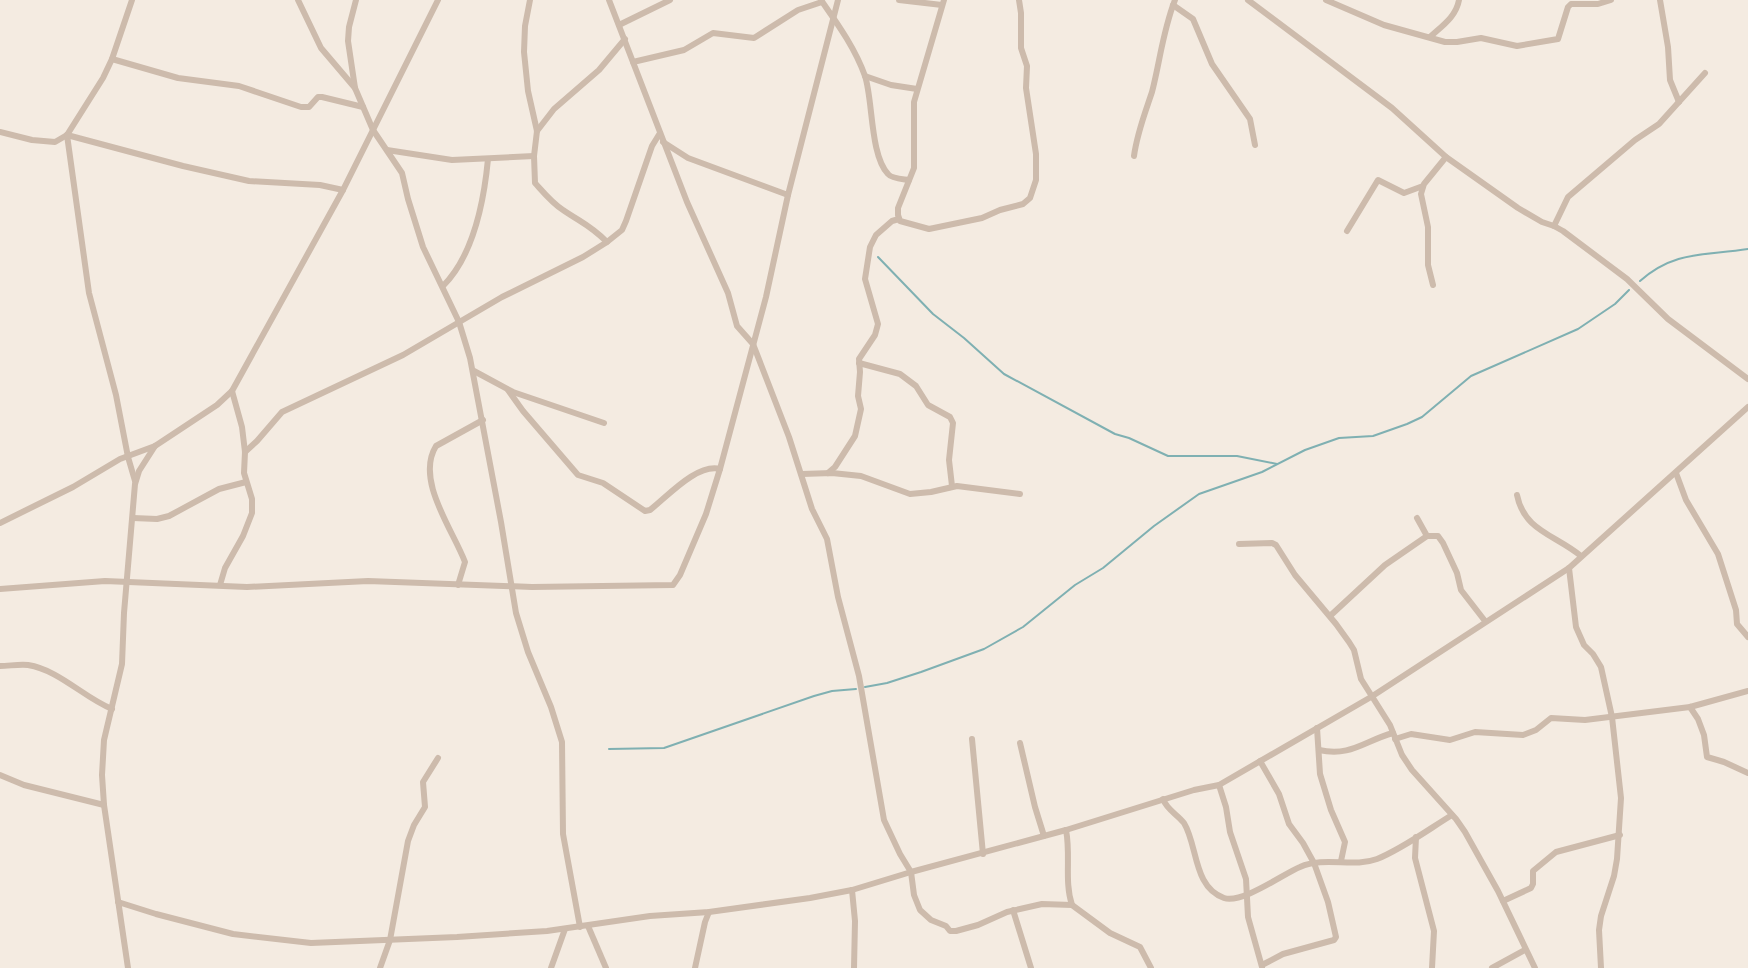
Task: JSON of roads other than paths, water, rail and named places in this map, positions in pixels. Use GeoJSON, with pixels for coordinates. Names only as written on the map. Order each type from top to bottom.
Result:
{"type":"FeatureCollection","features":[{"type":"Feature","properties":{"kind":"street"},"geometry":{"type":"LineString","coordinates":[[0,132],[32,140],[55,142],[67,135],[103,78],[112,59],[132,0]]}},
{"type":"Feature","properties":{"kind":"street"},"geometry":{"type":"LineString","coordinates":[[298,0],[321,48],[355,88]]}},
{"type":"Feature","properties":{"kind":"street"},"geometry":{"type":"LineString","coordinates":[[356,0],[348,41],[355,88],[373,130],[402,173],[423,247],[459,322],[474,371],[516,613],[562,742],[564,755],[561,804],[563,834],[580,927]]}},
{"type":"Feature","properties":{"kind":"street"},"geometry":{"type":"LineString","coordinates":[[0,522],[73,487],[113,463],[155,446],[217,405],[232,391],[343,190],[438,0]]}},
{"type":"Feature","properties":{"kind":"street"},"geometry":{"type":"LineString","coordinates":[[530,0],[525,26],[524,71],[537,131],[534,156],[535,183],[564,211],[592,226],[607,242]]}},
{"type":"Feature","properties":{"kind":"street"},"geometry":{"type":"LineString","coordinates":[[609,0],[687,202],[728,293],[737,326],[753,344],[802,474],[812,509],[827,539],[838,597],[859,676],[884,820],[900,854],[912,872],[914,896],[920,910],[926,918],[945,926],[950,931],[972,927],[1013,910],[1042,904],[1072,905],[1110,933],[1140,947],[1151,968]]}},
{"type":"Feature","properties":{"kind":"street"},"geometry":{"type":"LineString","coordinates":[[619,25],[670,0]]}},
{"type":"Feature","properties":{"kind":"street"},"geometry":{"type":"LineString","coordinates":[[0,589],[105,580],[275,587],[368,581],[573,588],[673,585],[680,575],[706,514],[720,469],[766,297],[788,195],[838,0]]}},
{"type":"Feature","properties":{"kind":"street"},"geometry":{"type":"LineString","coordinates":[[899,0],[943,2],[912,112],[915,161],[898,208],[899,219]]}},
{"type":"Feature","properties":{"kind":"street"},"geometry":{"type":"LineString","coordinates":[[828,473],[855,436],[861,409],[858,396],[859,363],[862,353],[875,335],[878,324],[865,279],[870,247],[876,235],[892,220],[899,219],[906,224],[929,229],[982,218],[994,212],[1023,204],[1030,198],[1036,180],[1036,160],[1033,123],[1026,88],[1027,66],[1021,48],[1022,13],[1019,0]]}},
{"type":"Feature","properties":{"kind":"street"},"geometry":{"type":"LineString","coordinates":[[1248,0],[1392,108],[1446,157],[1518,208],[1554,226],[1615,269],[1668,320],[1748,379]]}},
{"type":"Feature","properties":{"kind":"street"},"geometry":{"type":"LineString","coordinates":[[1326,0],[1365,18],[1445,42],[1481,38],[1517,46],[1542,43],[1560,36],[1568,7],[1571,4],[1598,4],[1611,0]]}},
{"type":"Feature","properties":{"kind":"street"},"geometry":{"type":"LineString","coordinates":[[1430,37],[1450,18],[1459,0]]}},
{"type":"Feature","properties":{"kind":"street"},"geometry":{"type":"LineString","coordinates":[[1660,0],[1668,47],[1670,80],[1678,102]]}},
{"type":"Feature","properties":{"kind":"street"},"geometry":{"type":"LineString","coordinates":[[633,62],[684,50],[713,33],[754,38],[798,10],[821,1],[842,31],[865,76],[874,136],[881,161],[888,174],[909,180]]}},
{"type":"Feature","properties":{"kind":"street"},"geometry":{"type":"LineString","coordinates":[[1134,156],[1152,91],[1164,34],[1174,3],[1193,19],[1212,64],[1250,119],[1255,145]]}},
{"type":"Feature","properties":{"kind":"street"},"geometry":{"type":"LineString","coordinates":[[537,131],[554,109],[599,70],[625,39]]}},
{"type":"Feature","properties":{"kind":"street"},"geometry":{"type":"LineString","coordinates":[[112,59],[178,78],[239,86],[301,107],[309,107],[318,97],[363,107]]}},
{"type":"Feature","properties":{"kind":"street"},"geometry":{"type":"LineString","coordinates":[[1554,226],[1568,197],[1635,140],[1659,124],[1705,73]]}},
{"type":"Feature","properties":{"kind":"street"},"geometry":{"type":"LineString","coordinates":[[865,76],[891,85],[917,88]]}},
{"type":"Feature","properties":{"kind":"street"},"geometry":{"type":"LineString","coordinates":[[245,452],[282,412],[403,355],[502,297],[583,257],[607,242],[622,230],[652,146],[660,133]]}},
{"type":"Feature","properties":{"kind":"street"},"geometry":{"type":"LineString","coordinates":[[67,135],[249,181],[320,184],[343,190]]}},
{"type":"Feature","properties":{"kind":"street"},"geometry":{"type":"LineString","coordinates":[[67,135],[89,293],[116,395],[135,484]]}},
{"type":"Feature","properties":{"kind":"street"},"geometry":{"type":"LineString","coordinates":[[663,141],[688,158],[788,195]]}},
{"type":"Feature","properties":{"kind":"street"},"geometry":{"type":"LineString","coordinates":[[386,150],[452,160],[534,156]]}},
{"type":"Feature","properties":{"kind":"street"},"geometry":{"type":"LineString","coordinates":[[1347,231],[1377,180],[1404,193],[1422,186],[1446,157]]}},
{"type":"Feature","properties":{"kind":"street"},"geometry":{"type":"LineString","coordinates":[[443,286],[465,253],[485,186],[488,159]]}},
{"type":"Feature","properties":{"kind":"street"},"geometry":{"type":"LineString","coordinates":[[1422,186],[1422,203],[1428,236],[1428,265],[1432,285]]}},
{"type":"Feature","properties":{"kind":"street"},"geometry":{"type":"LineString","coordinates":[[859,363],[888,370],[911,381],[928,405],[950,417],[953,423],[949,460],[952,486]]}},
{"type":"Feature","properties":{"kind":"street"},"geometry":{"type":"LineString","coordinates":[[474,371],[508,390],[604,423]]}},
{"type":"Feature","properties":{"kind":"street"},"geometry":{"type":"LineString","coordinates":[[508,390],[578,475],[603,483],[645,512],[696,475],[710,468],[720,469]]}},
{"type":"Feature","properties":{"kind":"street"},"geometry":{"type":"LineString","coordinates":[[220,585],[225,568],[251,520],[252,499],[243,468],[245,452],[242,427],[232,391]]}},
{"type":"Feature","properties":{"kind":"street"},"geometry":{"type":"LineString","coordinates":[[118,902],[233,933],[311,943],[504,935],[565,929],[650,916],[709,912],[852,890],[1066,830],[1194,790],[1219,786],[1371,697],[1569,568],[1619,520],[1676,473],[1748,407]]}},
{"type":"Feature","properties":{"kind":"street"},"geometry":{"type":"LineString","coordinates":[[458,585],[465,562],[437,502],[430,461],[436,446],[483,420]]}},
{"type":"Feature","properties":{"kind":"street"},"geometry":{"type":"LineString","coordinates":[[128,968],[104,805],[102,775],[104,740],[122,664],[126,581],[135,484],[139,471],[155,446]]}},
{"type":"Feature","properties":{"kind":"street"},"geometry":{"type":"LineString","coordinates":[[802,474],[828,473],[861,476],[910,494],[931,492],[952,486],[1020,494]]}},
{"type":"Feature","properties":{"kind":"street"},"geometry":{"type":"LineString","coordinates":[[1676,473],[1686,500],[1718,554],[1736,610],[1737,624],[1748,638]]}},
{"type":"Feature","properties":{"kind":"street"},"geometry":{"type":"LineString","coordinates":[[133,518],[157,519],[169,516],[219,489],[246,482]]}},
{"type":"Feature","properties":{"kind":"street"},"geometry":{"type":"LineString","coordinates":[[1517,495],[1525,516],[1534,527],[1581,556]]}},
{"type":"Feature","properties":{"kind":"street"},"geometry":{"type":"LineString","coordinates":[[1417,518],[1427,536]]}},
{"type":"Feature","properties":{"kind":"street"},"geometry":{"type":"LineString","coordinates":[[1330,616],[1385,565],[1427,536],[1438,536],[1457,573],[1461,590],[1485,621]]}},
{"type":"Feature","properties":{"kind":"street"},"geometry":{"type":"LineString","coordinates":[[1239,544],[1272,543],[1276,545],[1299,582],[1330,616],[1354,650],[1360,679],[1386,717],[1402,755],[1412,770],[1452,815],[1474,848],[1503,901],[1535,968]]}},
{"type":"Feature","properties":{"kind":"street"},"geometry":{"type":"LineString","coordinates":[[1569,568],[1576,627],[1584,645],[1593,654],[1601,668],[1612,717],[1621,798],[1620,835],[1614,876],[1600,916],[1601,968]]}},
{"type":"Feature","properties":{"kind":"street"},"geometry":{"type":"LineString","coordinates":[[0,666],[25,665],[52,673],[84,695],[112,709]]}},
{"type":"Feature","properties":{"kind":"street"},"geometry":{"type":"LineString","coordinates":[[1319,750],[1345,752],[1394,736],[1411,734],[1450,740],[1475,732],[1523,735],[1536,730],[1551,718],[1585,720],[1690,707],[1748,691]]}},
{"type":"Feature","properties":{"kind":"street"},"geometry":{"type":"LineString","coordinates":[[1690,707],[1704,735],[1707,757],[1748,773]]}},
{"type":"Feature","properties":{"kind":"street"},"geometry":{"type":"LineString","coordinates":[[1317,728],[1323,784],[1344,842],[1341,861]]}},
{"type":"Feature","properties":{"kind":"street"},"geometry":{"type":"LineString","coordinates":[[972,739],[983,854]]}},
{"type":"Feature","properties":{"kind":"street"},"geometry":{"type":"LineString","coordinates":[[1020,743],[1044,836]]}},
{"type":"Feature","properties":{"kind":"street"},"geometry":{"type":"LineString","coordinates":[[380,968],[390,940],[408,841],[424,807],[423,782],[438,758]]}},
{"type":"Feature","properties":{"kind":"street"},"geometry":{"type":"LineString","coordinates":[[1219,786],[1226,807],[1230,832],[1246,879],[1248,917],[1262,967],[1283,954],[1336,939],[1328,902],[1314,863],[1303,843],[1288,824],[1280,794],[1260,761]]}},
{"type":"Feature","properties":{"kind":"street"},"geometry":{"type":"LineString","coordinates":[[0,775],[24,785],[104,805]]}},
{"type":"Feature","properties":{"kind":"street"},"geometry":{"type":"LineString","coordinates":[[1163,799],[1166,807],[1179,818],[1186,828],[1206,884],[1225,898],[1263,888],[1298,868],[1314,863],[1374,860],[1452,815]]}},
{"type":"Feature","properties":{"kind":"street"},"geometry":{"type":"LineString","coordinates":[[1066,830],[1069,851],[1068,886],[1072,905]]}},
{"type":"Feature","properties":{"kind":"street"},"geometry":{"type":"LineString","coordinates":[[1503,901],[1531,888],[1533,871],[1550,855],[1620,835]]}},
{"type":"Feature","properties":{"kind":"street"},"geometry":{"type":"LineString","coordinates":[[1416,837],[1415,858],[1434,931],[1432,968]]}},
{"type":"Feature","properties":{"kind":"street"},"geometry":{"type":"LineString","coordinates":[[852,890],[855,921],[854,968]]}},
{"type":"Feature","properties":{"kind":"street"},"geometry":{"type":"LineString","coordinates":[[1013,910],[1031,968]]}},
{"type":"Feature","properties":{"kind":"street"},"geometry":{"type":"LineString","coordinates":[[695,968],[709,912]]}},
{"type":"Feature","properties":{"kind":"street"},"geometry":{"type":"LineString","coordinates":[[588,926],[606,968]]}},
{"type":"Feature","properties":{"kind":"street"},"geometry":{"type":"LineString","coordinates":[[551,968],[565,929]]}},
{"type":"Feature","properties":{"kind":"street"},"geometry":{"type":"LineString","coordinates":[[1492,968],[1525,950]]}},
{"type":"Feature","properties":{"kind":"waterway"},"geometry":{"type":"LineString","coordinates":[[1640,281],[1653,271],[1678,259],[1748,249]]}},
{"type":"Feature","properties":{"kind":"waterway"},"geometry":{"type":"LineString","coordinates":[[878,257],[933,314],[1004,374],[1115,434],[1168,456],[1237,456],[1277,464]]}},
{"type":"Feature","properties":{"kind":"waterway"},"geometry":{"type":"LineString","coordinates":[[865,687],[887,683],[984,649],[1023,627],[1075,585],[1103,568],[1154,526],[1199,494],[1262,472],[1305,450],[1339,438],[1373,436],[1422,417],[1471,376],[1578,329],[1615,304],[1629,290]]}},
{"type":"Feature","properties":{"kind":"waterway"},"geometry":{"type":"LineString","coordinates":[[609,749],[664,748],[814,696],[832,691],[856,689]]}}]}
